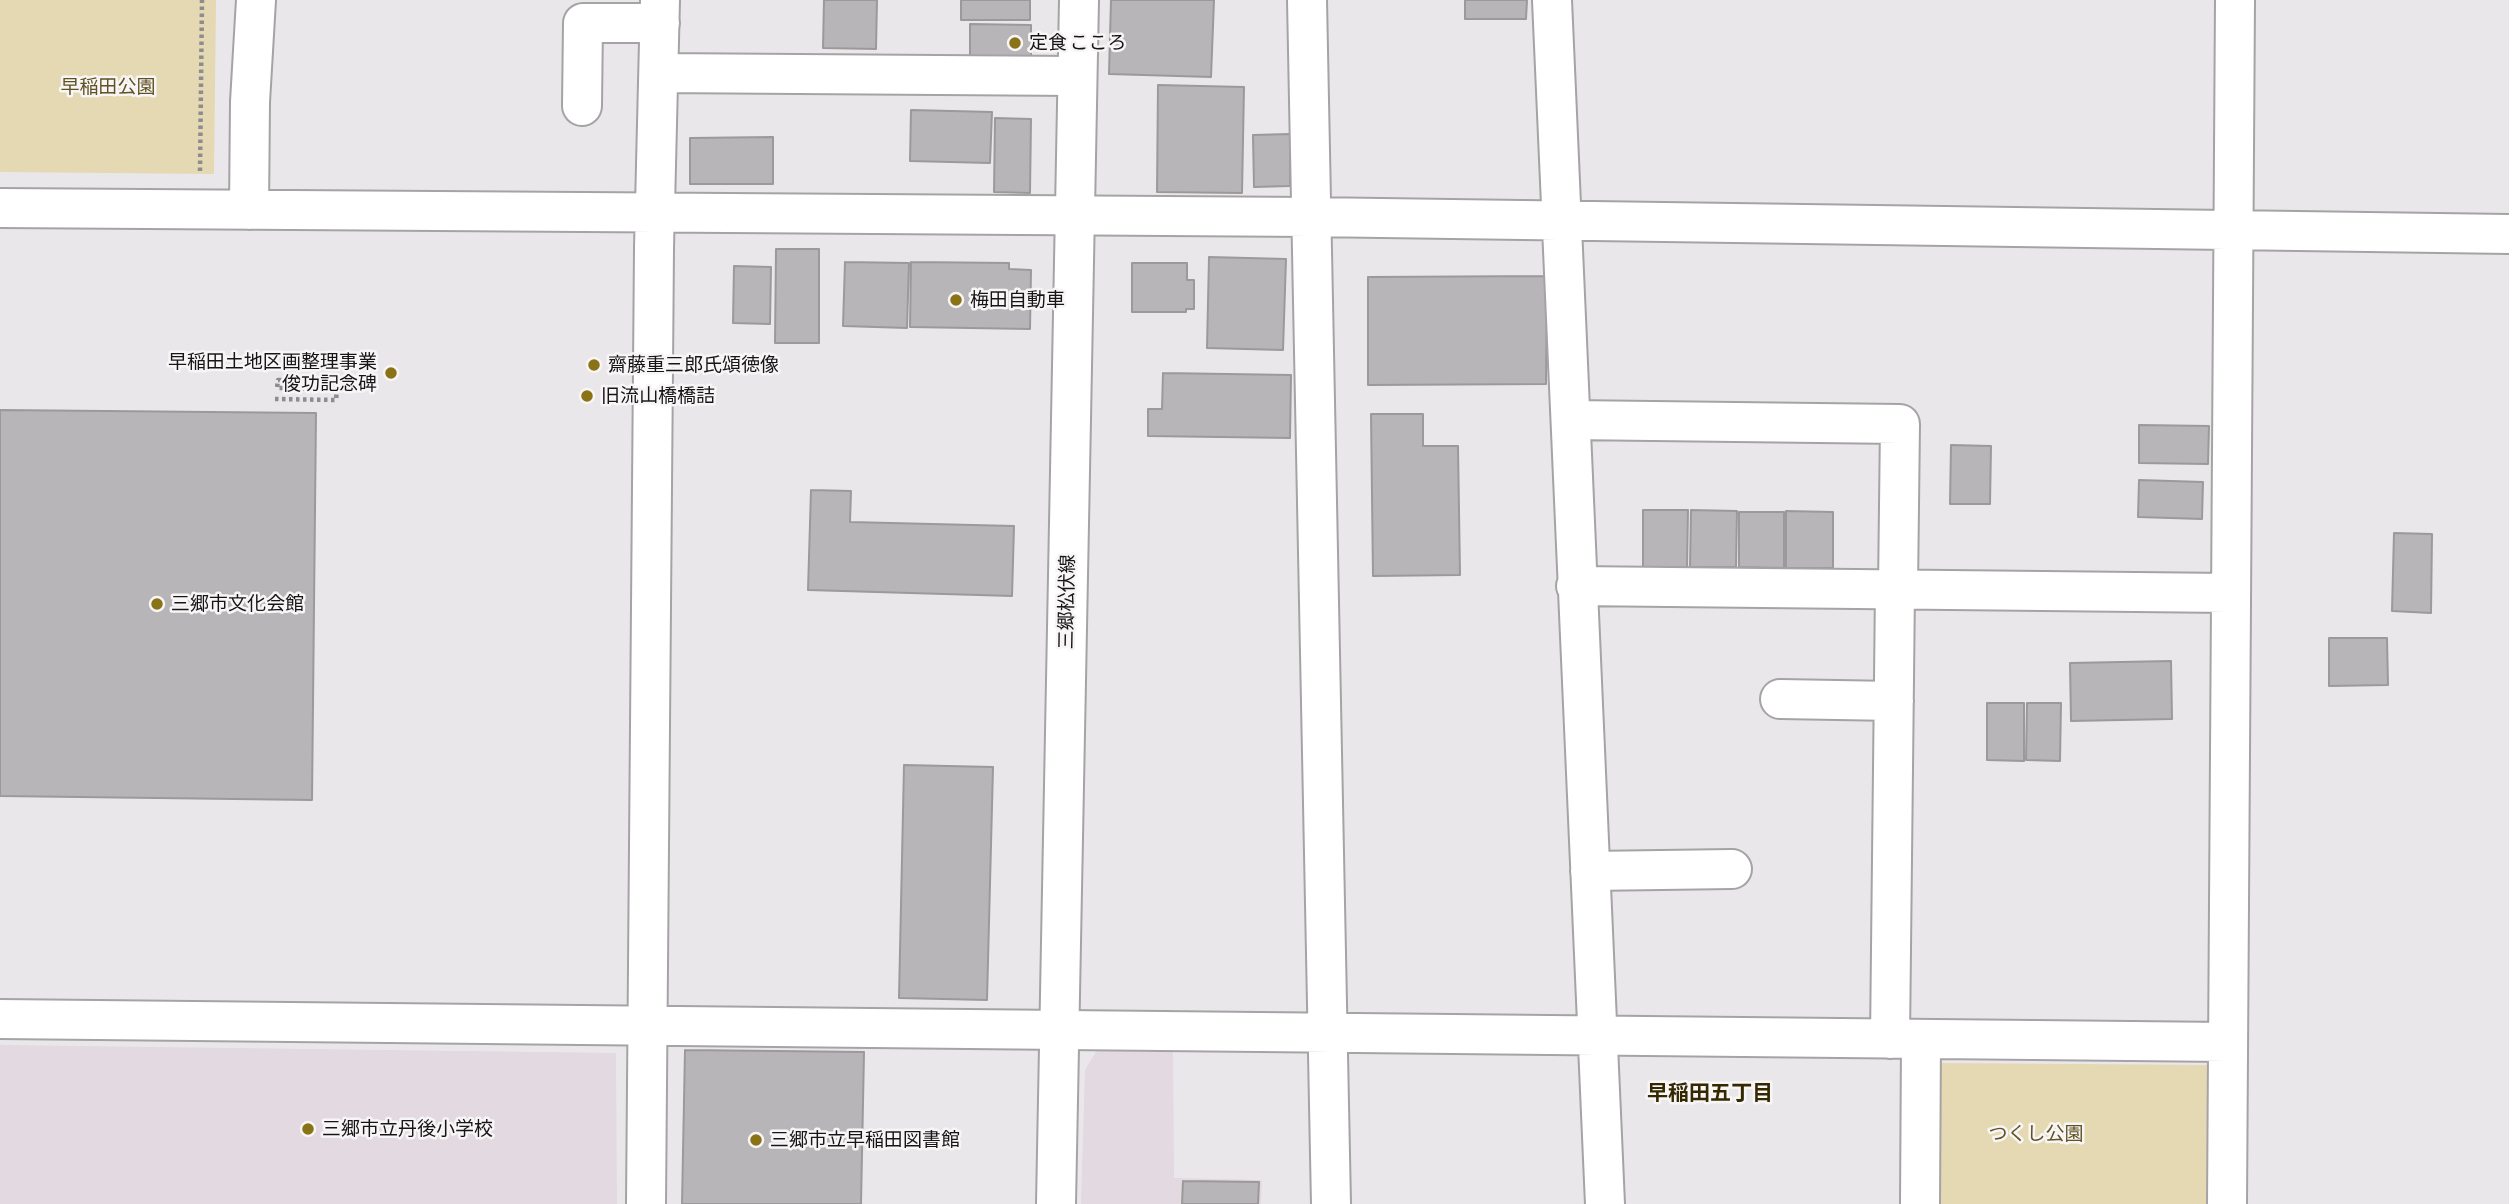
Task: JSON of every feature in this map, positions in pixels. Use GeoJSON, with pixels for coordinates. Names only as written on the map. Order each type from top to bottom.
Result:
{"type":"FeatureCollection","features":[{"type":"Feature","properties":{"kind":"street"},"geometry":{"type":"LineString","coordinates":[[248,210],[250,102],[256,0]]}},
{"type":"Feature","properties":{"kind":"street","name":"三郷松伏線"},"geometry":{"type":"LineString","coordinates":[[1056,1204],[1079,0]]}},
{"type":"Feature","properties":{"kind":"street"},"geometry":{"type":"LineString","coordinates":[[1307,0],[1331,1204]]}},
{"type":"Feature","properties":{"kind":"street"},"geometry":{"type":"LineString","coordinates":[[1552,0],[1564,223],[1576,586],[1605,1204]]}},
{"type":"Feature","properties":{"kind":"street"},"geometry":{"type":"LineString","coordinates":[[2227,1204],[2235,0]]}},
{"type":"Feature","properties":{"kind":"street"},"geometry":{"type":"LineString","coordinates":[[582,106],[583,11],[660,11],[655,214],[646,1204]]}},
{"type":"Feature","properties":{"kind":"street"},"geometry":{"type":"LineString","coordinates":[[659,73],[1077,76]]}},
{"type":"Feature","properties":{"kind":"street"},"geometry":{"type":"LineString","coordinates":[[0,208],[1075,218],[1311,217],[1564,223],[2509,234]]}},
{"type":"Feature","properties":{"kind":"street"},"geometry":{"type":"LineString","coordinates":[[1571,420],[1900,424],[1894,701],[1905,1040],[1920,1204]]}},
{"type":"Feature","properties":{"kind":"street"},"geometry":{"type":"LineString","coordinates":[[1576,586],[2229,593]]}},
{"type":"Feature","properties":{"kind":"street"},"geometry":{"type":"LineString","coordinates":[[1780,699],[1894,701]]}},
{"type":"Feature","properties":{"kind":"street"},"geometry":{"type":"LineString","coordinates":[[1590,871],[1732,869]]}},
{"type":"Feature","properties":{"kind":"street"},"geometry":{"type":"LineString","coordinates":[[0,1019],[2227,1042]]}},
{"type":"Feature","properties":{"kind":"path"},"geometry":{"type":"LineString","coordinates":[[200,210],[202,0]]}},
{"type":"Feature","properties":{"kind":"path"},"geometry":{"type":"LineString","coordinates":[[275,399],[336,400],[337,389],[278,388],[278,380],[339,380]]}},
{"type":"Feature","properties":{"kind":"shaded area","name":"三郷市立丹後小学校"},"geometry":{"type":"Polygon","coordinates":[[[0,1045],[616,1053],[617,1204],[0,1204],[0,1045]]]}},
{"type":"Feature","properties":{"kind":"shaded area"},"geometry":{"type":"Polygon","coordinates":[[[1097,1050],[1173,1052],[1174,1178],[1262,1180],[1261,1204],[1081,1204],[1085,1070],[1097,1050]]]}},
{"type":"Feature","properties":{"kind":"green space","name":"早稲田公園"},"geometry":{"type":"Polygon","coordinates":[[[0,0],[216,0],[214,174],[0,172],[0,0]]]}},
{"type":"Feature","properties":{"kind":"green space","name":"つくし公園"},"geometry":{"type":"Polygon","coordinates":[[[1937,1063],[2210,1065],[2209,1204],[1936,1204],[1937,1063]]]}},
{"type":"Feature","properties":{"kind":"building"},"geometry":{"type":"Polygon","coordinates":[[[824,0],[877,0],[876,49],[823,48],[824,0]]]}},
{"type":"Feature","properties":{"kind":"building"},"geometry":{"type":"Polygon","coordinates":[[[961,0],[1030,0],[1030,20],[961,20],[961,0]]]}},
{"type":"Feature","properties":{"kind":"building"},"geometry":{"type":"Polygon","coordinates":[[[1111,0],[1214,0],[1211,77],[1109,74],[1111,0]]]}},
{"type":"Feature","properties":{"kind":"building"},"geometry":{"type":"Polygon","coordinates":[[[1465,0],[1527,0],[1526,19],[1465,19],[1465,0]]]}},
{"type":"Feature","properties":{"kind":"building"},"geometry":{"type":"Polygon","coordinates":[[[970,24],[1031,25],[1031,60],[970,59],[970,24]]]}},
{"type":"Feature","properties":{"kind":"building"},"geometry":{"type":"Polygon","coordinates":[[[1158,85],[1244,87],[1242,193],[1157,192],[1158,85]]]}},
{"type":"Feature","properties":{"kind":"building"},"geometry":{"type":"Polygon","coordinates":[[[911,110],[992,112],[990,163],[910,161],[911,110]]]}},
{"type":"Feature","properties":{"kind":"building"},"geometry":{"type":"Polygon","coordinates":[[[995,118],[1031,119],[1030,193],[994,192],[995,118]]]}},
{"type":"Feature","properties":{"kind":"building"},"geometry":{"type":"Polygon","coordinates":[[[1290,134],[1290,186],[1254,187],[1253,135],[1290,134]]]}},
{"type":"Feature","properties":{"kind":"building"},"geometry":{"type":"Polygon","coordinates":[[[773,137],[773,184],[690,184],[690,138],[773,137]]]}},
{"type":"Feature","properties":{"kind":"building"},"geometry":{"type":"Polygon","coordinates":[[[776,249],[819,249],[819,343],[775,343],[776,249]]]}},
{"type":"Feature","properties":{"kind":"building"},"geometry":{"type":"Polygon","coordinates":[[[1209,257],[1286,259],[1283,350],[1207,348],[1209,257]]]}},
{"type":"Feature","properties":{"kind":"building"},"geometry":{"type":"Polygon","coordinates":[[[845,262],[909,263],[907,328],[843,326],[845,262]]]}},
{"type":"Feature","properties":{"kind":"building"},"geometry":{"type":"Polygon","coordinates":[[[911,262],[1009,263],[1009,269],[1031,270],[1030,329],[910,327],[911,262]]]}},
{"type":"Feature","properties":{"kind":"building"},"geometry":{"type":"Polygon","coordinates":[[[1132,263],[1187,263],[1187,280],[1194,280],[1194,309],[1186,309],[1186,312],[1132,312],[1132,263]]]}},
{"type":"Feature","properties":{"kind":"building"},"geometry":{"type":"Polygon","coordinates":[[[734,266],[771,267],[770,324],[733,323],[734,266]]]}},
{"type":"Feature","properties":{"kind":"building"},"geometry":{"type":"Polygon","coordinates":[[[1547,276],[1546,384],[1368,385],[1368,277],[1547,276]]]}},
{"type":"Feature","properties":{"kind":"building"},"geometry":{"type":"Polygon","coordinates":[[[1163,373],[1291,375],[1290,438],[1148,436],[1148,409],[1162,409],[1163,373]]]}},
{"type":"Feature","properties":{"kind":"building","name":"三郷市文化会館"},"geometry":{"type":"Polygon","coordinates":[[[0,410],[316,413],[312,800],[0,796],[0,410]]]}},
{"type":"Feature","properties":{"kind":"building"},"geometry":{"type":"Polygon","coordinates":[[[1371,414],[1423,414],[1423,446],[1458,446],[1460,575],[1373,576],[1371,414]]]}},
{"type":"Feature","properties":{"kind":"building"},"geometry":{"type":"Polygon","coordinates":[[[2139,425],[2209,426],[2208,464],[2139,463],[2139,425]]]}},
{"type":"Feature","properties":{"kind":"building"},"geometry":{"type":"Polygon","coordinates":[[[1951,445],[1991,446],[1990,504],[1950,504],[1951,445]]]}},
{"type":"Feature","properties":{"kind":"building"},"geometry":{"type":"Polygon","coordinates":[[[2139,480],[2203,482],[2202,519],[2138,517],[2139,480]]]}},
{"type":"Feature","properties":{"kind":"building"},"geometry":{"type":"Polygon","coordinates":[[[811,490],[851,491],[850,522],[1014,526],[1012,596],[808,590],[811,490]]]}},
{"type":"Feature","properties":{"kind":"building"},"geometry":{"type":"Polygon","coordinates":[[[1643,510],[1688,510],[1687,567],[1643,567],[1643,510]]]}},
{"type":"Feature","properties":{"kind":"building"},"geometry":{"type":"Polygon","coordinates":[[[1691,510],[1737,511],[1736,567],[1690,567],[1691,510]]]}},
{"type":"Feature","properties":{"kind":"building"},"geometry":{"type":"Polygon","coordinates":[[[1786,511],[1833,512],[1833,568],[1786,568],[1786,511]]]}},
{"type":"Feature","properties":{"kind":"building"},"geometry":{"type":"Polygon","coordinates":[[[1739,512],[1784,512],[1784,568],[1739,567],[1739,512]]]}},
{"type":"Feature","properties":{"kind":"building"},"geometry":{"type":"Polygon","coordinates":[[[2394,533],[2432,534],[2431,613],[2392,611],[2394,533]]]}},
{"type":"Feature","properties":{"kind":"building"},"geometry":{"type":"Polygon","coordinates":[[[2329,638],[2387,638],[2388,685],[2329,686],[2329,638]]]}},
{"type":"Feature","properties":{"kind":"building"},"geometry":{"type":"Polygon","coordinates":[[[2171,661],[2172,719],[2071,721],[2070,663],[2171,661]]]}},
{"type":"Feature","properties":{"kind":"building"},"geometry":{"type":"Polygon","coordinates":[[[1987,703],[2024,703],[2024,761],[1987,760],[1987,703]]]}},
{"type":"Feature","properties":{"kind":"building"},"geometry":{"type":"Polygon","coordinates":[[[2027,703],[2061,703],[2060,761],[2026,760],[2027,703]]]}},
{"type":"Feature","properties":{"kind":"building"},"geometry":{"type":"Polygon","coordinates":[[[904,765],[993,767],[987,1000],[899,998],[904,765]]]}},
{"type":"Feature","properties":{"kind":"building"},"geometry":{"type":"Polygon","coordinates":[[[685,1050],[864,1052],[861,1204],[682,1204],[685,1050]]]}},
{"type":"Feature","properties":{"kind":"building"},"geometry":{"type":"Polygon","coordinates":[[[1183,1181],[1259,1182],[1258,1204],[1182,1204],[1183,1181]]]}},
{"type":"Feature","properties":{"kind":"place","name":"定食 こころ"},"geometry":{"type":"Point","coordinates":[1015,43]}},
{"type":"Feature","properties":{"kind":"place","name":"梅田自動車"},"geometry":{"type":"Point","coordinates":[956,300]}},
{"type":"Feature","properties":{"kind":"place","name":"齋藤重三郎氏頌徳像"},"geometry":{"type":"Point","coordinates":[594,365]}},
{"type":"Feature","properties":{"kind":"place","name":"早稲田土地区画整理事業 俊功記念碑"},"geometry":{"type":"Point","coordinates":[391,373]}},
{"type":"Feature","properties":{"kind":"place","name":"旧流山橋橋詰"},"geometry":{"type":"Point","coordinates":[587,396]}},
{"type":"Feature","properties":{"kind":"place","name":"三郷市文化会館"},"geometry":{"type":"Point","coordinates":[157,604]}},
{"type":"Feature","properties":{"kind":"place","name":"三郷市立丹後小学校"},"geometry":{"type":"Point","coordinates":[308,1129]}},
{"type":"Feature","properties":{"kind":"place","name":"三郷市立早稲田図書館"},"geometry":{"type":"Point","coordinates":[756,1140]}},
{"type":"Feature","properties":{"kind":"district","name":"早稲田五丁目"},"geometry":{"type":"Point","coordinates":[1710,1093]}}]}
